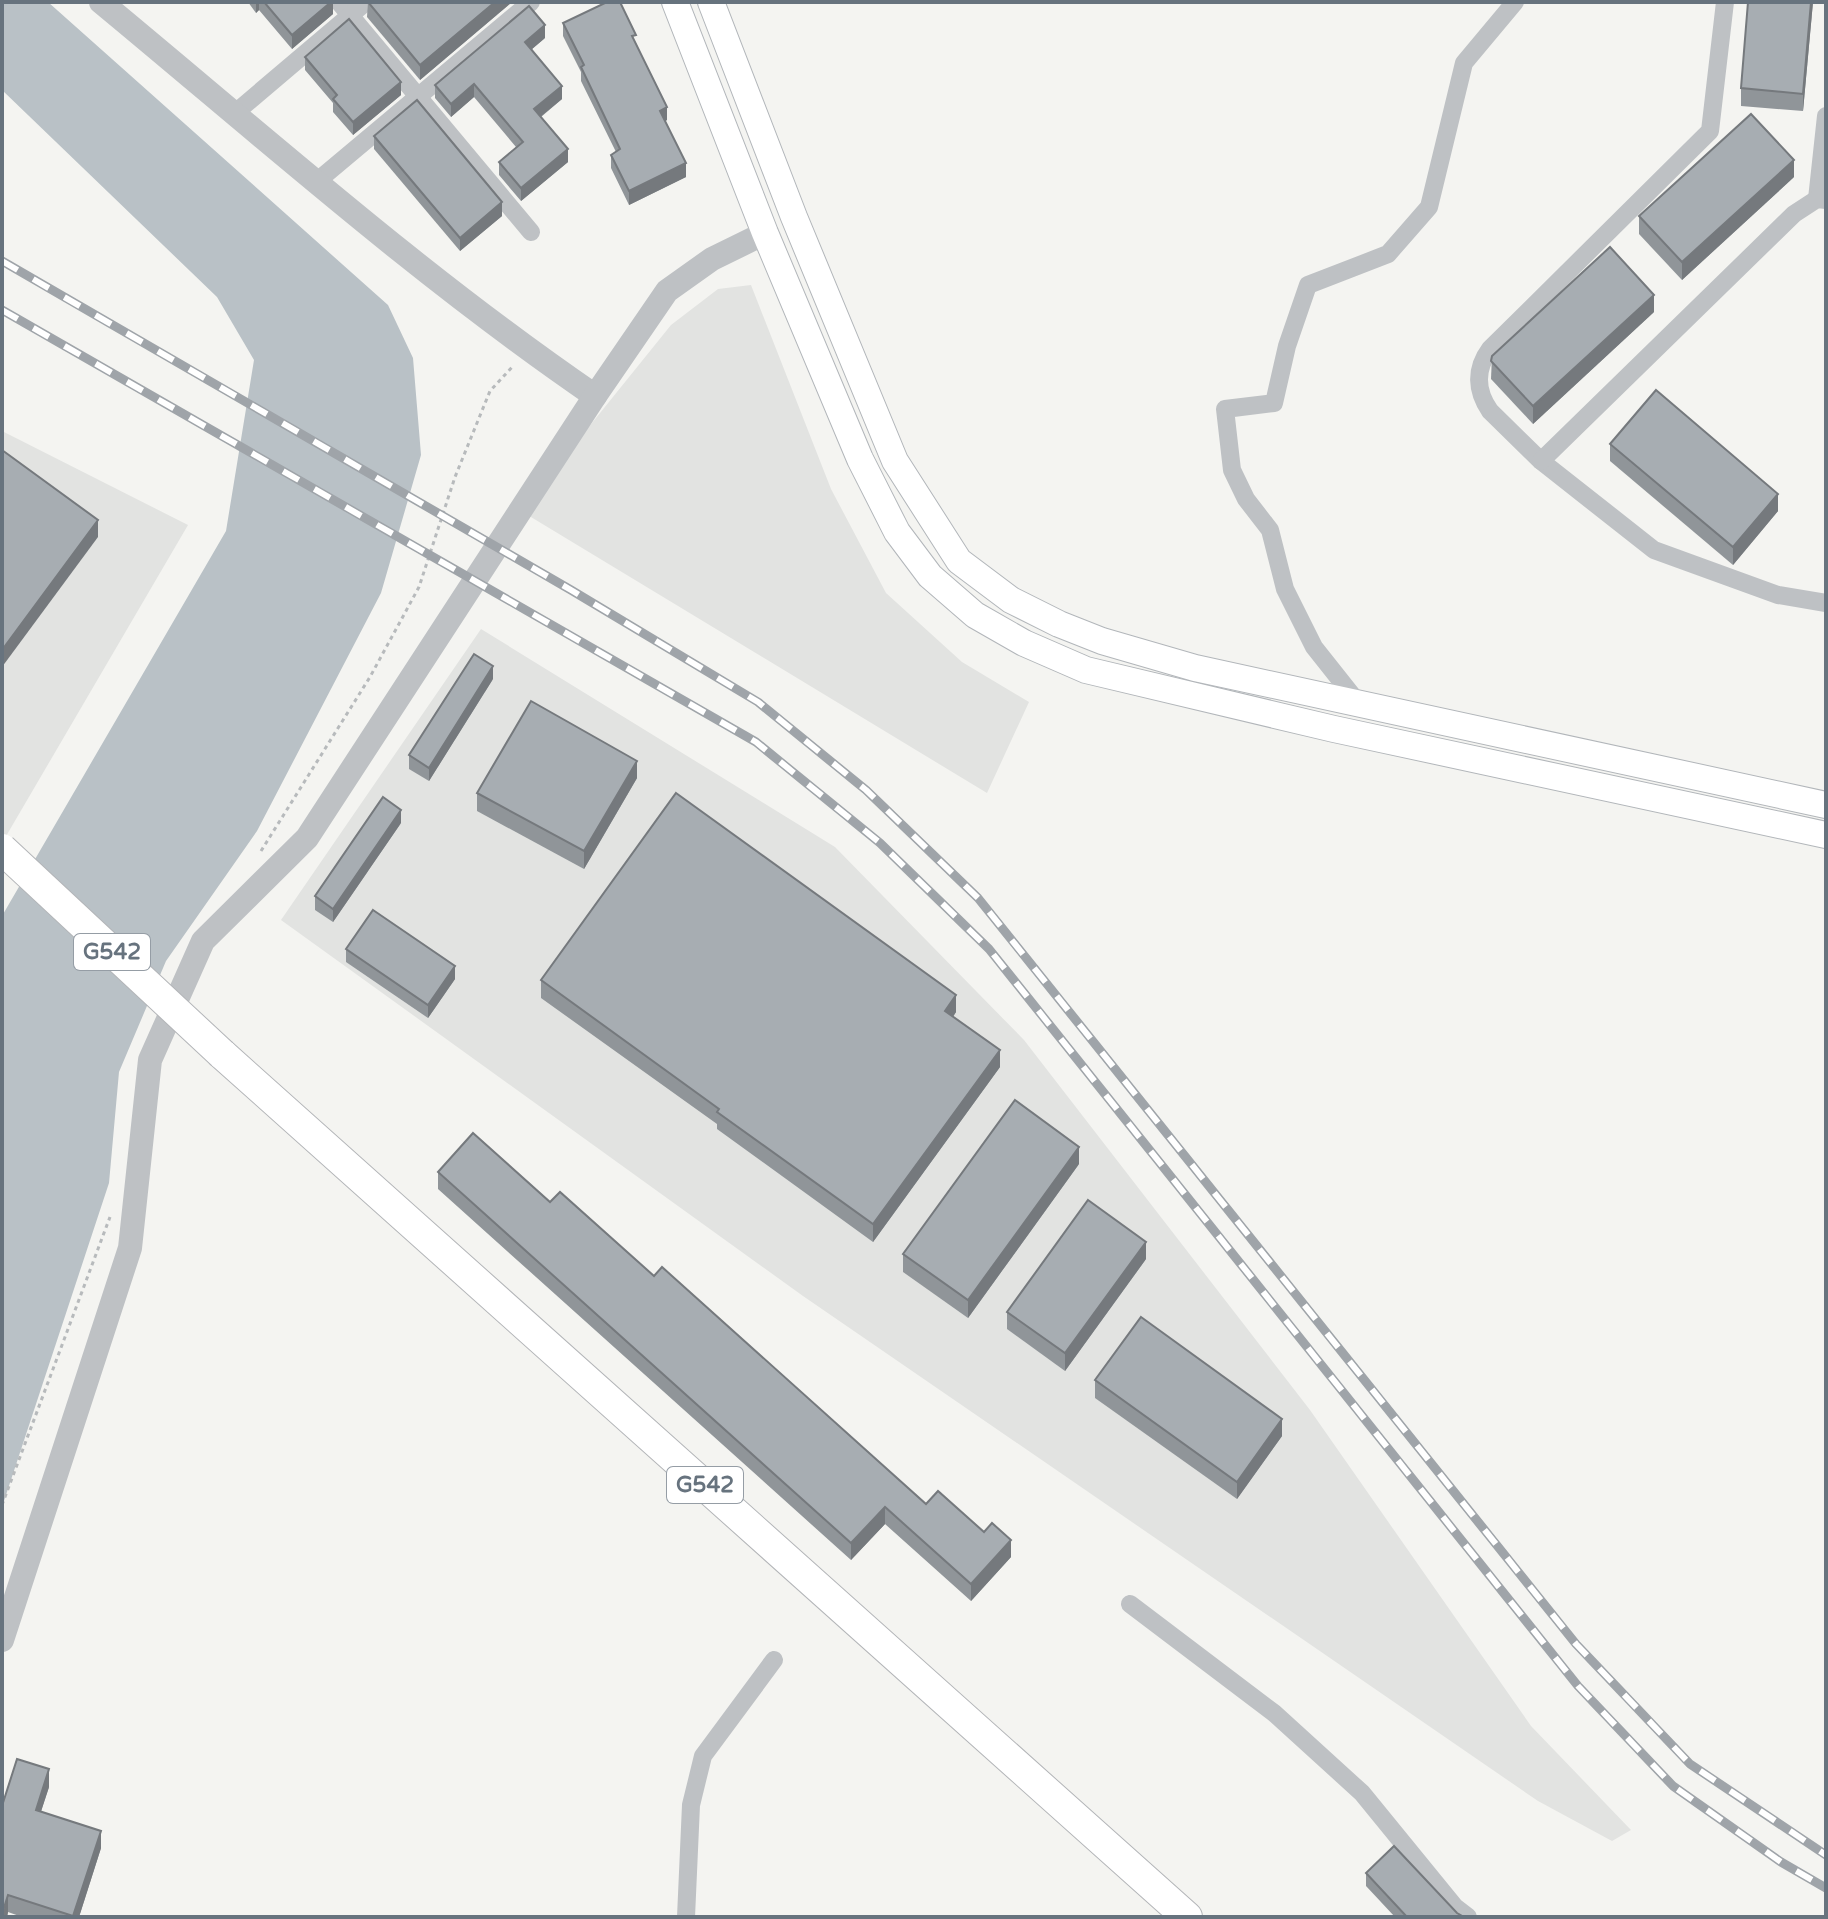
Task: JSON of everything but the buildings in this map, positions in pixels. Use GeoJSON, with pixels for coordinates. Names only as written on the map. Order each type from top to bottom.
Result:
{"type":"FeatureCollection","features":[{"type":"Feature","properties":{"kind":"highway","name":"G542"},"geometry":{"type":"LineString","coordinates":[[2,849],[222,1054],[1187,1917]]}},
{"type":"Feature","properties":{"kind":"main road"},"geometry":{"type":"LineString","coordinates":[[675,2],[765,233],[860,459],[897,532],[930,576],[975,615],[1024,643],[1086,670],[1334,729],[1826,835]]}},
{"type":"Feature","properties":{"kind":"main road"},"geometry":{"type":"LineString","coordinates":[[711,2],[794,217],[895,461],[959,561],[1011,600],[1102,641],[1195,668],[1826,805]]}},
{"type":"Feature","properties":{"kind":"street"},"geometry":{"type":"LineString","coordinates":[[101,2],[315,183],[528,351],[595,396]]}},
{"type":"Feature","properties":{"kind":"street"},"geometry":{"type":"LineString","coordinates":[[235,113],[344,9],[366,2]]}},
{"type":"Feature","properties":{"kind":"street"},"geometry":{"type":"LineString","coordinates":[[315,183],[531,2]]}},
{"type":"Feature","properties":{"kind":"street"},"geometry":{"type":"LineString","coordinates":[[1360,705],[1314,647],[1285,589],[1270,530],[1246,499],[1232,470],[1225,409],[1274,403],[1287,346],[1308,285],[1388,254],[1429,207],[1464,63],[1515,2]]}},
{"type":"Feature","properties":{"kind":"street"},"geometry":{"type":"LineString","coordinates":[[1725,2],[1710,131],[1490,349],[1481,364],[1479,384],[1484,403],[1541,461],[1654,550],[1778,595],[1826,603]]}},
{"type":"Feature","properties":{"kind":"street"},"geometry":{"type":"LineString","coordinates":[[344,9],[531,232]]}},
{"type":"Feature","properties":{"kind":"street"},"geometry":{"type":"LineString","coordinates":[[1541,461],[1794,214],[1821,200],[1826,116]]}},
{"type":"Feature","properties":{"kind":"street"},"geometry":{"type":"LineString","coordinates":[[2,1640],[130,1248],[150,1060],[203,941],[307,838],[595,396],[667,291],[712,259],[765,233]]}},
{"type":"Feature","properties":{"kind":"street"},"geometry":{"type":"LineString","coordinates":[[1130,1604],[1274,1713],[1362,1793],[1455,1907],[1468,1917]]}},
{"type":"Feature","properties":{"kind":"street"},"geometry":{"type":"LineString","coordinates":[[686,1917],[691,1805],[703,1756],[774,1660]]}},
{"type":"Feature","properties":{"kind":"path"},"geometry":{"type":"LineString","coordinates":[[259,855],[370,677],[419,587],[455,477],[490,391],[528,351]]}},
{"type":"Feature","properties":{"kind":"path"},"geometry":{"type":"LineString","coordinates":[[2,1505],[114,1207]]}},
{"type":"Feature","properties":{"kind":"shaded area"},"geometry":{"type":"Polygon","coordinates":[[[2,2],[48,2],[388,305],[413,358],[421,455],[381,593],[257,831],[166,961],[119,1072],[109,1183],[2,1507],[2,916],[226,531],[254,360],[217,297],[2,90],[2,2]]]}},
{"type":"Feature","properties":{"kind":"shaded area"},"geometry":{"type":"Polygon","coordinates":[[[751,285],[831,489],[886,593],[962,662],[1029,702],[987,793],[521,511],[671,325],[718,289],[751,285]]]}},
{"type":"Feature","properties":{"kind":"shaded area"},"geometry":{"type":"Polygon","coordinates":[[[2,431],[188,525],[2,843],[2,431]]]}},
{"type":"Feature","properties":{"kind":"shaded area"},"geometry":{"type":"Polygon","coordinates":[[[481,629],[835,847],[1024,1040],[1310,1410],[1531,1726],[1631,1830],[1612,1841],[1538,1801],[803,1296],[281,920],[481,629]]]}},
{"type":"Feature","properties":{"kind":"railway"},"geometry":{"type":"LineString","coordinates":[[2,261],[571,590],[758,702],[866,790],[978,898],[1576,1644],[1690,1764],[1826,1855]]}},
{"type":"Feature","properties":{"kind":"railway"},"geometry":{"type":"LineString","coordinates":[[2,310],[756,742],[880,843],[989,949],[1578,1686],[1673,1786],[1781,1862],[1826,1888]]}}]}
